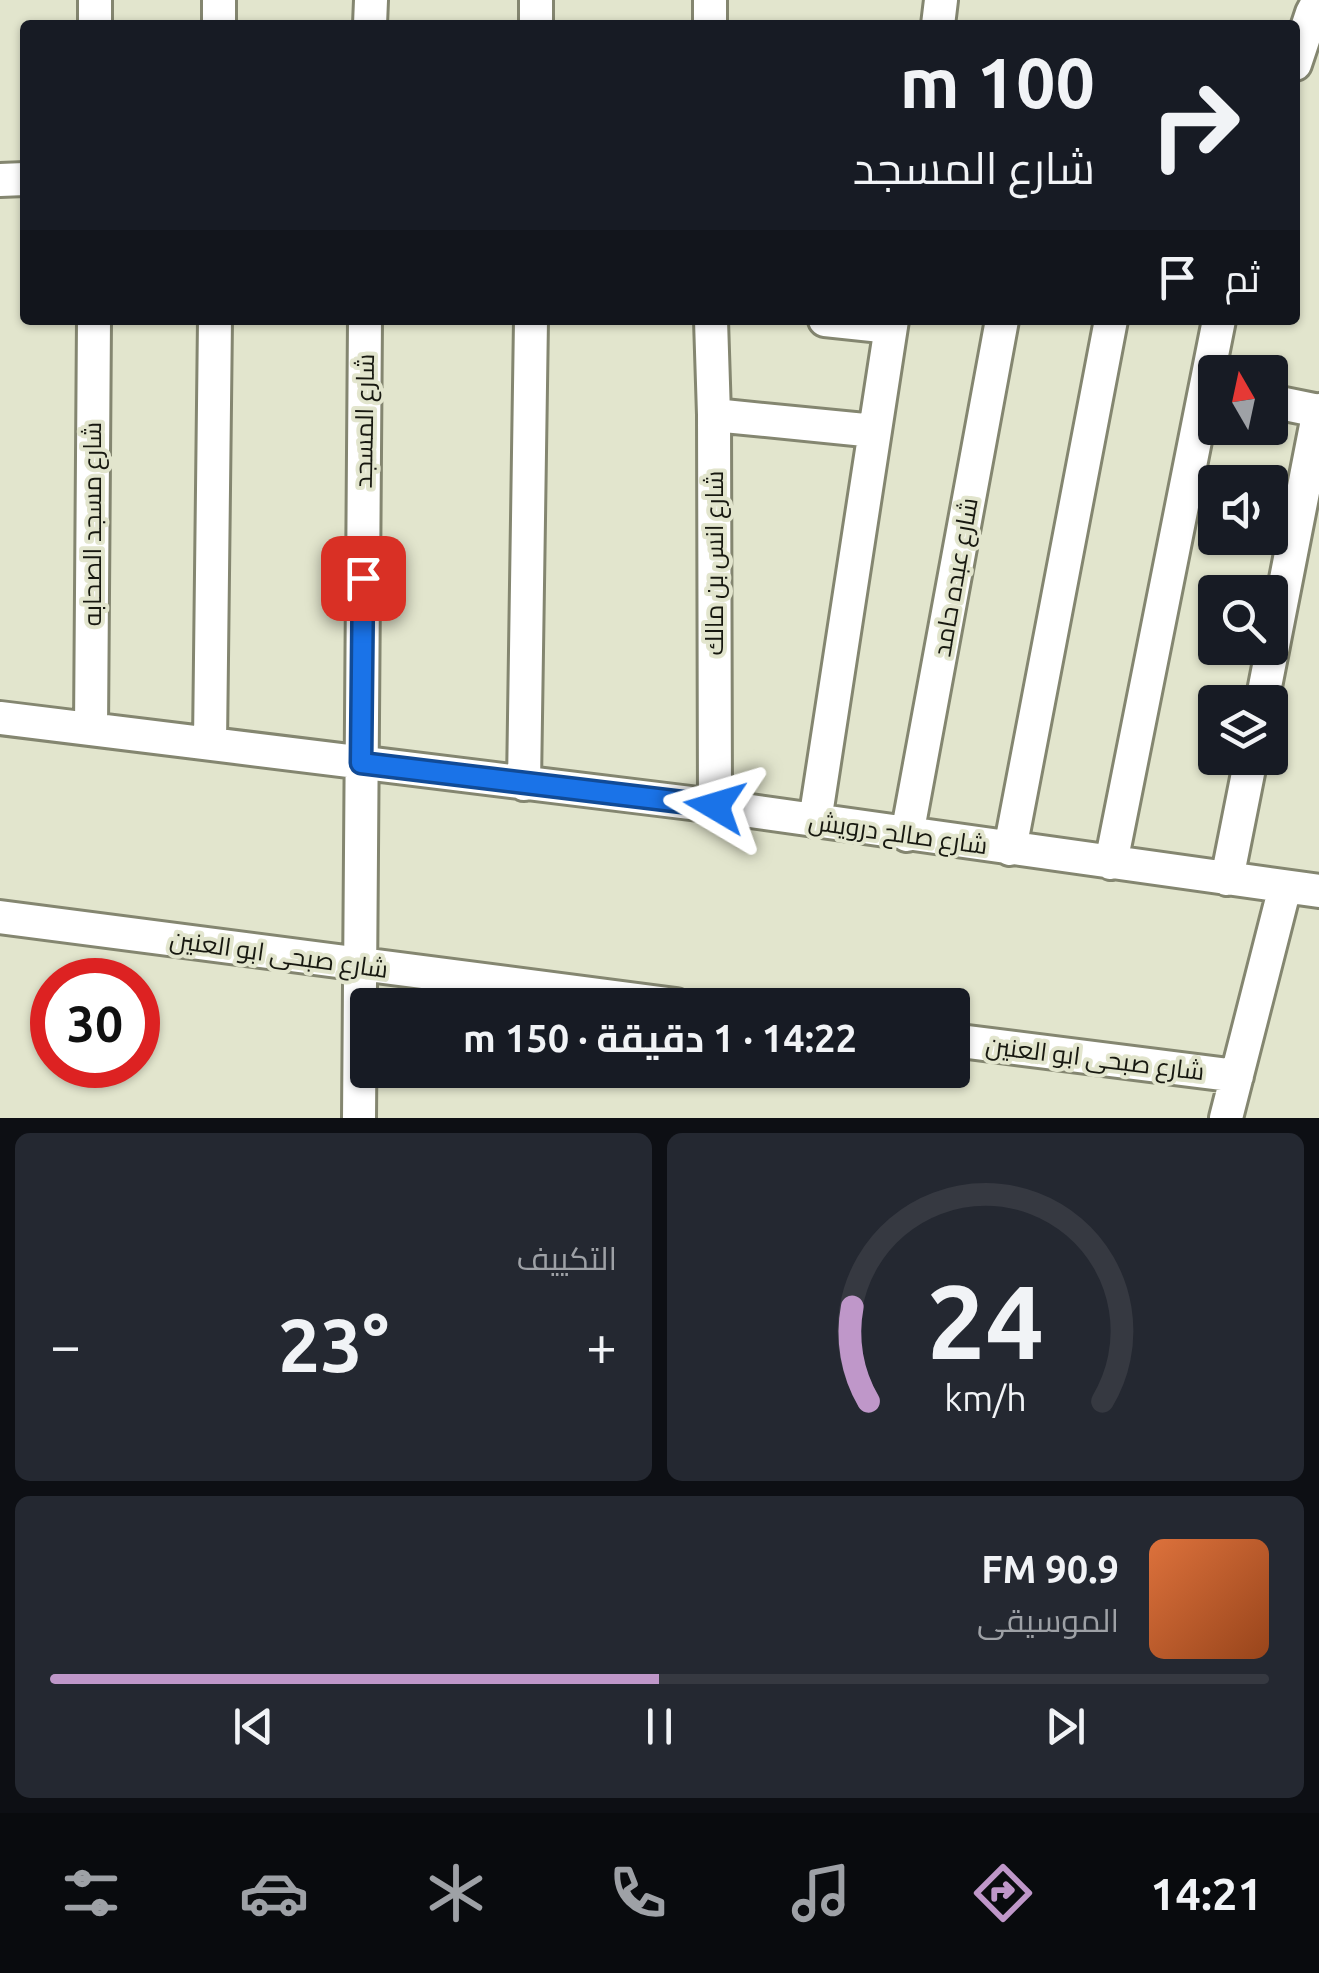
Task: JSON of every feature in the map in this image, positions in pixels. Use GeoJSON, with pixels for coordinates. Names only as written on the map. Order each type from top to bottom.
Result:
{"type":"FeatureCollection","features":[{"type":"Feature","properties":{"kind":"street"},"geometry":{"type":"LineString","coordinates":[[1300,49],[1318,0]]}},
{"type":"Feature","properties":{"kind":"street","name":"شارع مسجد الصحابه"},"geometry":{"type":"LineString","coordinates":[[91,729],[94,325]]}},
{"type":"Feature","properties":{"kind":"street"},"geometry":{"type":"LineString","coordinates":[[210,744],[215,325]]}},
{"type":"Feature","properties":{"kind":"street","name":"شارع المسجد"},"geometry":{"type":"LineString","coordinates":[[359,1118],[365,325]]}},
{"type":"Feature","properties":{"kind":"street"},"geometry":{"type":"LineString","coordinates":[[524,784],[531,325]]}},
{"type":"Feature","properties":{"kind":"street","name":"شارع انس بن مالك"},"geometry":{"type":"LineString","coordinates":[[711,325],[715,806]]}},
{"type":"Feature","properties":{"kind":"street"},"geometry":{"type":"LineString","coordinates":[[815,821],[892,325]]}},
{"type":"Feature","properties":{"kind":"street","name":"شارع عبده حامد"},"geometry":{"type":"LineString","coordinates":[[907,834],[1001,325]]}},
{"type":"Feature","properties":{"kind":"street"},"geometry":{"type":"LineString","coordinates":[[1010,849],[1110,325]]}},
{"type":"Feature","properties":{"kind":"street"},"geometry":{"type":"LineString","coordinates":[[1214,355],[1218,325]]}},
{"type":"Feature","properties":{"kind":"street"},"geometry":{"type":"LineString","coordinates":[[1265,685],[1319,411],[1288,405]]}},
{"type":"Feature","properties":{"kind":"street"},"geometry":{"type":"LineString","coordinates":[[714,415],[875,430]]}},
{"type":"Feature","properties":{"kind":"street"},"geometry":{"type":"LineString","coordinates":[[1112,863],[1198,445]]}},
{"type":"Feature","properties":{"kind":"street","name":"شارع صالح درويش"},"geometry":{"type":"LineString","coordinates":[[0,718],[715,806],[1319,891]]}},
{"type":"Feature","properties":{"kind":"street"},"geometry":{"type":"LineString","coordinates":[[1228,878],[1248,775]]}},
{"type":"Feature","properties":{"kind":"street"},"geometry":{"type":"LineString","coordinates":[[1226,1118],[1285,886]]}},
{"type":"Feature","properties":{"kind":"street","name":"شارع صبحى ابو العنين"},"geometry":{"type":"LineString","coordinates":[[0,917],[542,988]]}},
{"type":"Feature","properties":{"kind":"street","name":"شارع صبحى ابو العنين"},"geometry":{"type":"LineString","coordinates":[[970,1042],[1237,1076]]}},
{"type":"Feature","properties":{"kind":"route"},"geometry":{"type":"LineString","coordinates":[[363,578],[361,763],[715,806]]}}]}
